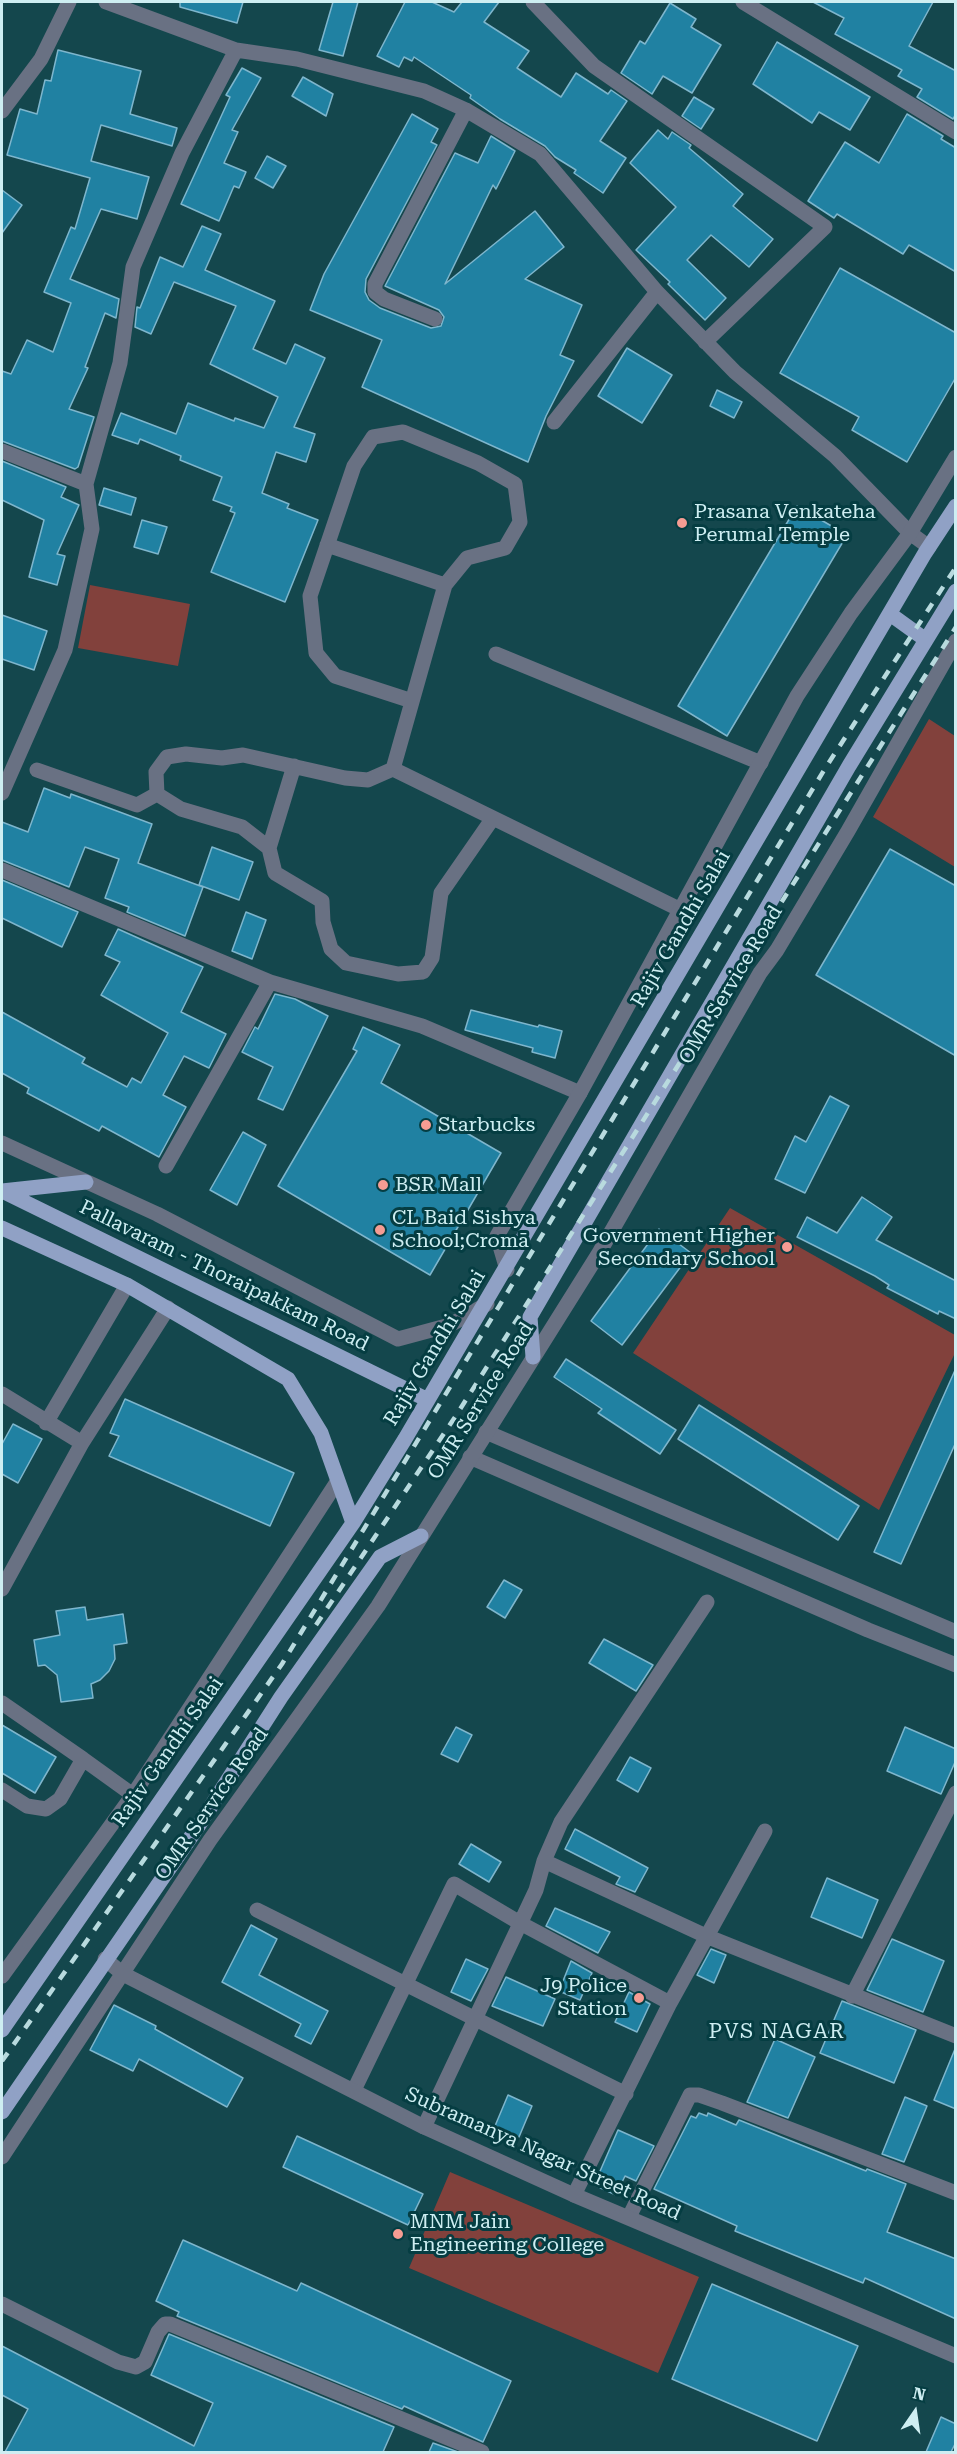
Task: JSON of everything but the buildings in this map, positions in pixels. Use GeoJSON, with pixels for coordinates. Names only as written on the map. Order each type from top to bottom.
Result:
{"type":"FeatureCollection","features":[{"type":"Feature","properties":{"kind":"main road","name":"Rajiv Gandhi Salai"},"geometry":{"type":"LineString","coordinates":[[2,2030],[353,1522],[487,1304],[890,614],[956,506]]}},
{"type":"Feature","properties":{"kind":"main road"},"geometry":{"type":"LineString","coordinates":[[533,1357],[530,1317],[849,766],[956,591]]}},
{"type":"Feature","properties":{"kind":"main road"},"geometry":{"type":"LineString","coordinates":[[890,614],[926,640]]}},
{"type":"Feature","properties":{"kind":"main road"},"geometry":{"type":"LineString","coordinates":[[2,1191],[86,1182]]}},
{"type":"Feature","properties":{"kind":"main road","name":"Pallavaram - Thoraipakkam Road"},"geometry":{"type":"LineString","coordinates":[[2,1191],[429,1400]]}},
{"type":"Feature","properties":{"kind":"main road"},"geometry":{"type":"LineString","coordinates":[[2,1228],[127,1285],[288,1379],[321,1433],[353,1522]]}},
{"type":"Feature","properties":{"kind":"main road"},"geometry":{"type":"LineString","coordinates":[[2,2112],[197,1828],[281,1697],[380,1557],[421,1536]]}},
{"type":"Feature","properties":{"kind":"street"},"geometry":{"type":"LineString","coordinates":[[2,111],[41,59],[69,2]]}},
{"type":"Feature","properties":{"kind":"street"},"geometry":{"type":"LineString","coordinates":[[106,2],[236,50],[297,59],[424,90],[466,110],[540,154],[657,292],[705,342],[735,372],[835,456],[910,533],[930,547]]}},
{"type":"Feature","properties":{"kind":"street"},"geometry":{"type":"LineString","coordinates":[[533,2],[594,66],[825,227],[705,342]]}},
{"type":"Feature","properties":{"kind":"street"},"geometry":{"type":"LineString","coordinates":[[743,2],[956,132]]}},
{"type":"Feature","properties":{"kind":"street"},"geometry":{"type":"LineString","coordinates":[[2,793],[65,650],[92,529],[86,484],[120,363],[133,267],[182,153],[236,50]]}},
{"type":"Feature","properties":{"kind":"street"},"geometry":{"type":"LineString","coordinates":[[435,319],[384,299],[375,292],[375,284],[466,110]]}},
{"type":"Feature","properties":{"kind":"street"},"geometry":{"type":"LineString","coordinates":[[554,422],[657,292]]}},
{"type":"Feature","properties":{"kind":"street"},"geometry":{"type":"LineString","coordinates":[[393,769],[445,585],[467,558],[505,548],[520,522],[515,484],[478,463],[403,432],[373,437],[354,466],[310,596],[316,653],[335,676],[412,701]]}},
{"type":"Feature","properties":{"kind":"street"},"geometry":{"type":"LineString","coordinates":[[2,451],[86,484]]}},
{"type":"Feature","properties":{"kind":"street"},"geometry":{"type":"LineString","coordinates":[[507,1270],[497,1236],[580,1093],[797,696],[851,613],[910,533],[956,457]]}},
{"type":"Feature","properties":{"kind":"street"},"geometry":{"type":"LineString","coordinates":[[327,545],[445,585]]}},
{"type":"Feature","properties":{"kind":"street","name":"OMR Service Road"},"geometry":{"type":"LineString","coordinates":[[2,2157],[210,1840],[378,1606],[599,1252],[760,974],[777,950],[851,825],[956,641]]}},
{"type":"Feature","properties":{"kind":"street"},"geometry":{"type":"LineString","coordinates":[[496,654],[761,763]]}},
{"type":"Feature","properties":{"kind":"street"},"geometry":{"type":"LineString","coordinates":[[157,794],[156,772],[167,757],[186,754],[222,758],[243,754],[345,778],[368,780],[393,769],[681,910]]}},
{"type":"Feature","properties":{"kind":"street"},"geometry":{"type":"LineString","coordinates":[[294,766],[269,848],[275,873],[322,902],[323,922],[331,949],[346,963],[398,974],[423,972],[432,958],[441,893],[493,818]]}},
{"type":"Feature","properties":{"kind":"street"},"geometry":{"type":"LineString","coordinates":[[37,770],[137,805],[157,794]]}},
{"type":"Feature","properties":{"kind":"street"},"geometry":{"type":"LineString","coordinates":[[157,794],[182,809],[242,827],[269,848]]}},
{"type":"Feature","properties":{"kind":"street"},"geometry":{"type":"LineString","coordinates":[[2,870],[270,982],[422,1026],[580,1093]]}},
{"type":"Feature","properties":{"kind":"street"},"geometry":{"type":"LineString","coordinates":[[166,1166],[270,982]]}},
{"type":"Feature","properties":{"kind":"street"},"geometry":{"type":"LineString","coordinates":[[2,1143],[255,1263],[398,1338],[450,1325],[487,1304]]}},
{"type":"Feature","properties":{"kind":"street"},"geometry":{"type":"LineString","coordinates":[[46,1423],[127,1285]]}},
{"type":"Feature","properties":{"kind":"street"},"geometry":{"type":"LineString","coordinates":[[2,1589],[82,1443],[168,1308]]}},
{"type":"Feature","properties":{"kind":"street"},"geometry":{"type":"LineString","coordinates":[[2,1394],[82,1443]]}},
{"type":"Feature","properties":{"kind":"street"},"geometry":{"type":"LineString","coordinates":[[486,1432],[956,1632]]}},
{"type":"Feature","properties":{"kind":"street"},"geometry":{"type":"LineString","coordinates":[[471,1457],[867,1630],[956,1665]]}},
{"type":"Feature","properties":{"kind":"street"},"geometry":{"type":"LineString","coordinates":[[2,1976],[133,1795],[337,1482]]}},
{"type":"Feature","properties":{"kind":"street"},"geometry":{"type":"LineString","coordinates":[[424,2127],[536,1890],[544,1861],[561,1822],[707,1602]]}},
{"type":"Feature","properties":{"kind":"street"},"geometry":{"type":"LineString","coordinates":[[2,1703],[133,1795]]}},
{"type":"Feature","properties":{"kind":"street"},"geometry":{"type":"LineString","coordinates":[[2,1790],[27,1806],[46,1809],[60,1799],[83,1759]]}},
{"type":"Feature","properties":{"kind":"street"},"geometry":{"type":"LineString","coordinates":[[852,1996],[956,1793]]}},
{"type":"Feature","properties":{"kind":"street"},"geometry":{"type":"LineString","coordinates":[[574,2195],[670,2003],[765,1831]]}},
{"type":"Feature","properties":{"kind":"street"},"geometry":{"type":"LineString","coordinates":[[544,1861],[706,1936],[956,2036]]}},
{"type":"Feature","properties":{"kind":"street"},"geometry":{"type":"LineString","coordinates":[[354,2090],[454,1884],[520,1923],[670,2003]]}},
{"type":"Feature","properties":{"kind":"street"},"geometry":{"type":"LineString","coordinates":[[257,1910],[626,2094]]}},
{"type":"Feature","properties":{"kind":"street","name":"Subramanya Nagar Street Road"},"geometry":{"type":"LineString","coordinates":[[105,1959],[123,1974],[424,2127],[574,2195],[956,2356]]}},
{"type":"Feature","properties":{"kind":"street"},"geometry":{"type":"LineString","coordinates":[[629,2217],[690,2095],[699,2095],[722,2103],[956,2193]]}},
{"type":"Feature","properties":{"kind":"street"},"geometry":{"type":"LineString","coordinates":[[2,2304],[118,2362],[136,2367],[145,2362],[158,2332],[165,2324],[170,2324],[482,2452]]}},
{"type":"Feature","properties":{"kind":"shaded area"},"geometry":{"type":"Polygon","coordinates":[[[90,585],[190,604],[178,666],[78,648],[90,585]]]}},
{"type":"Feature","properties":{"kind":"shaded area"},"geometry":{"type":"Polygon","coordinates":[[[929,719],[955,736],[955,867],[873,817],[929,719]]]}},
{"type":"Feature","properties":{"kind":"shaded area"},"geometry":{"type":"Polygon","coordinates":[[[730,1208],[955,1335],[955,1353],[879,1510],[633,1353],[730,1208]]]}},
{"type":"Feature","properties":{"kind":"shaded area"},"geometry":{"type":"Polygon","coordinates":[[[450,2172],[699,2277],[658,2373],[409,2268],[450,2172]]]}},
{"type":"Feature","properties":{"kind":"railway"},"geometry":{"type":"LineString","coordinates":[[2,2061],[282,1664],[826,767],[956,567]]}},
{"type":"Feature","properties":{"kind":"railway"},"geometry":{"type":"LineString","coordinates":[[316,1625],[457,1414],[956,627]]}},
{"type":"Feature","properties":{"kind":"place","name":"Prasana Venkateha Perumal Temple"},"geometry":{"type":"Point","coordinates":[682,523]}},
{"type":"Feature","properties":{"kind":"place","name":"Starbucks"},"geometry":{"type":"Point","coordinates":[426,1125]}},
{"type":"Feature","properties":{"kind":"place","name":"BSR Mall"},"geometry":{"type":"Point","coordinates":[383,1185]}},
{"type":"Feature","properties":{"kind":"place","name":"CL Baid Sishya School;Cromā"},"geometry":{"type":"Point","coordinates":[380,1230]}},
{"type":"Feature","properties":{"kind":"place","name":"Government Higher Secondary School"},"geometry":{"type":"Point","coordinates":[787,1247]}},
{"type":"Feature","properties":{"kind":"place","name":"J9 Police Station"},"geometry":{"type":"Point","coordinates":[639,1998]}},
{"type":"Feature","properties":{"kind":"place","name":"MNM Jain Engineering College"},"geometry":{"type":"Point","coordinates":[398,2234]}},
{"type":"Feature","properties":{"kind":"district","name":"PVS NAGAR"},"geometry":{"type":"Point","coordinates":[777,2032]}}]}
